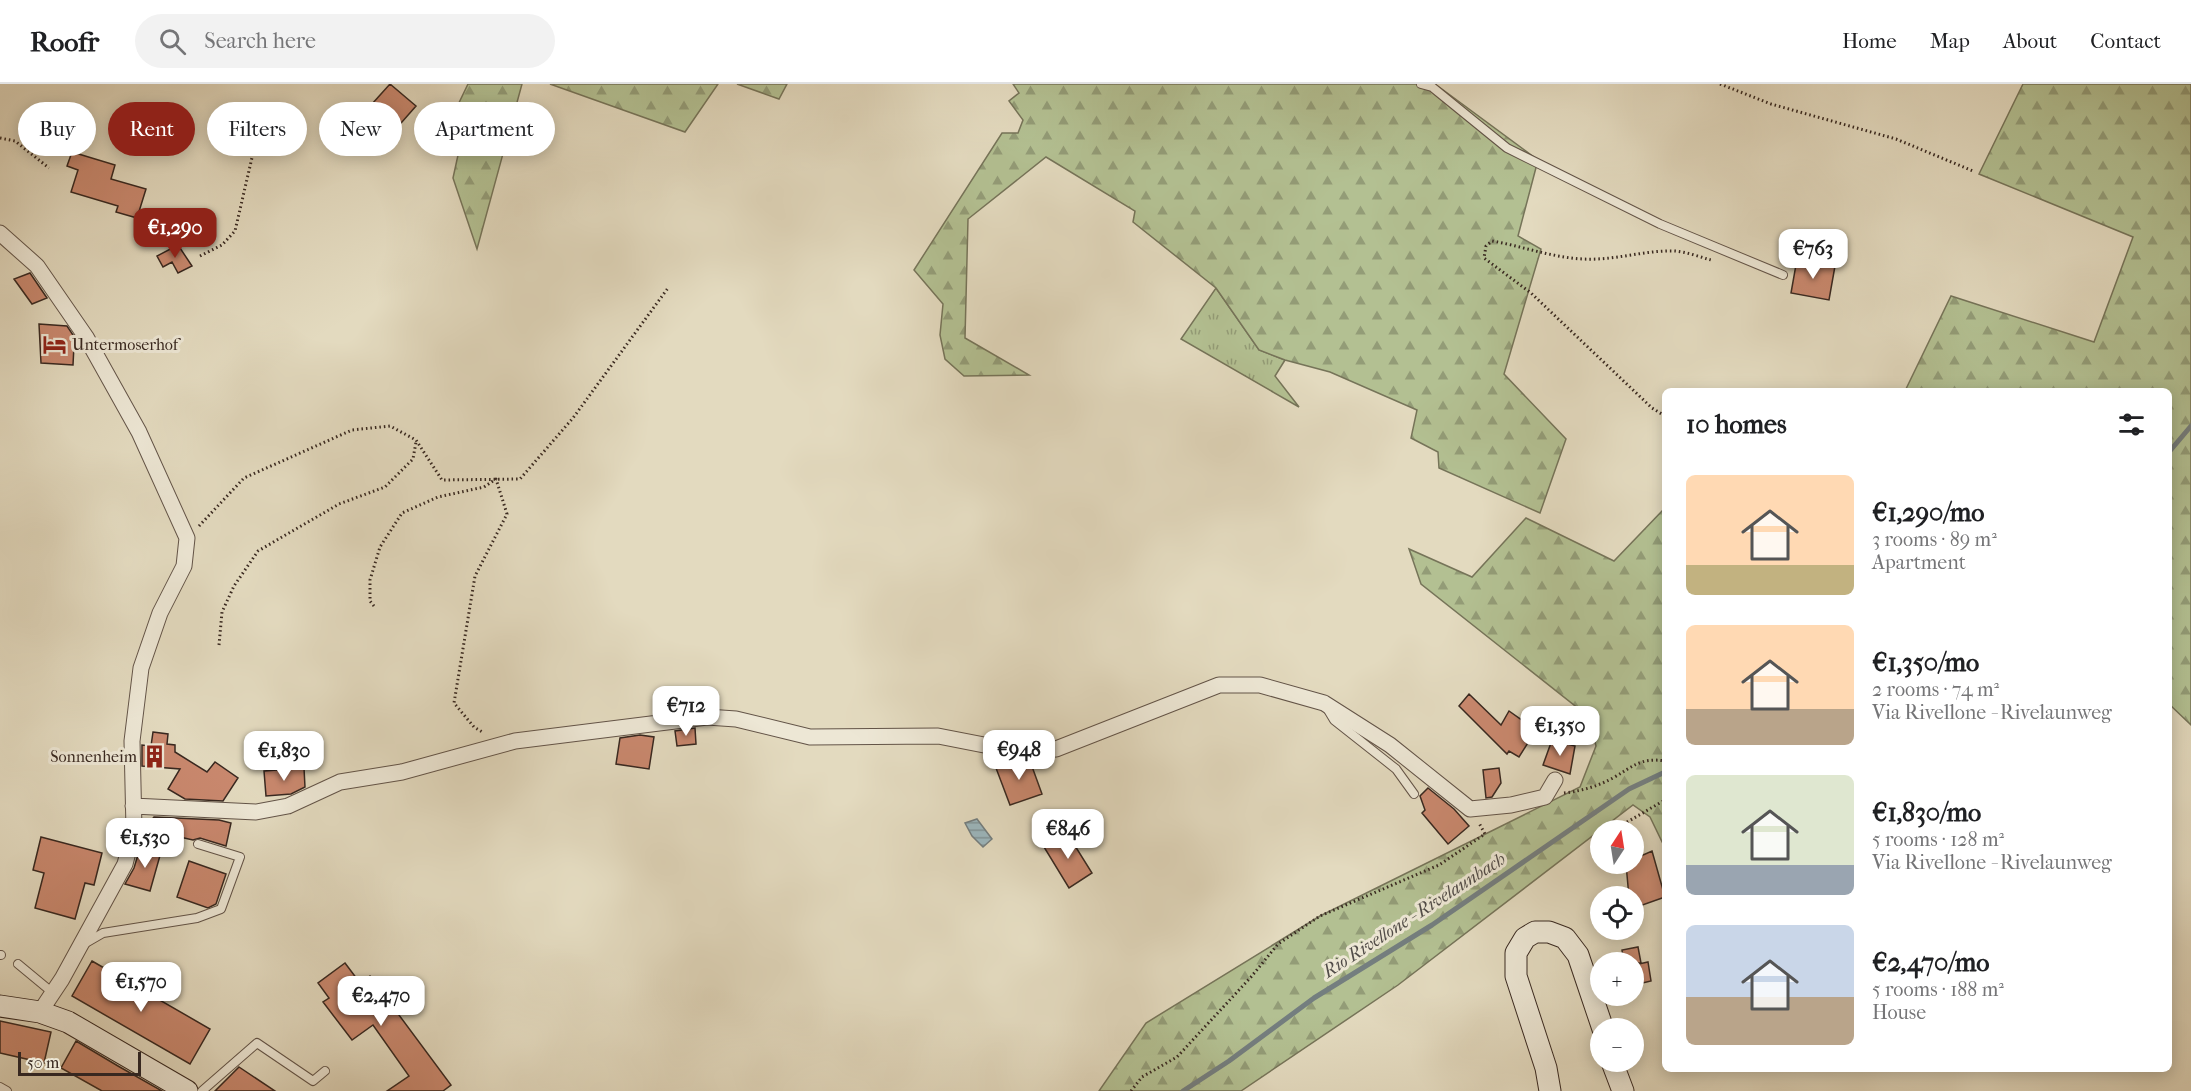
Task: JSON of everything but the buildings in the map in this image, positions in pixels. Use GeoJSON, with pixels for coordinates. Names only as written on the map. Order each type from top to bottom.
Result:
{"type":"FeatureCollection","features":[{"type":"Feature","properties":{"kind":"main road"},"geometry":{"type":"LineString","coordinates":[[1550,1091],[1546,1068],[1516,976],[1516,953],[1525,938],[1535,932],[1549,932],[1565,938],[1578,955],[1599,1018]]}},
{"type":"Feature","properties":{"kind":"main road"},"geometry":{"type":"LineString","coordinates":[[0,1006],[40,1012],[68,1022],[187,1091]]}},
{"type":"Feature","properties":{"kind":"main road"},"geometry":{"type":"LineString","coordinates":[[1616,1072],[1623,1091]]}},
{"type":"Feature","properties":{"kind":"street"},"geometry":{"type":"LineString","coordinates":[[0,233],[37,266],[86,337],[139,432],[187,538],[184,566],[160,613],[141,668],[132,741],[134,829],[125,864],[53,993],[40,1012]]}},
{"type":"Feature","properties":{"kind":"street"},"geometry":{"type":"LineString","coordinates":[[133,806],[256,812],[288,806],[340,782],[402,772],[514,741],[707,717],[736,719],[810,736],[938,736],[1020,752],[1056,749],[1219,685],[1260,685],[1324,703],[1390,745],[1470,809],[1511,805],[1545,797],[1555,780]]}},
{"type":"Feature","properties":{"kind":"lane"},"geometry":{"type":"LineString","coordinates":[[1421,84],[1432,87],[1507,148],[1659,224],[1783,275]]}},
{"type":"Feature","properties":{"kind":"lane"},"geometry":{"type":"LineString","coordinates":[[1324,703],[1334,720],[1396,770],[1414,794]]}},
{"type":"Feature","properties":{"kind":"lane"},"geometry":{"type":"LineString","coordinates":[[78,947],[103,933],[197,918],[221,909],[240,857],[198,844]]}},
{"type":"Feature","properties":{"kind":"lane"},"geometry":{"type":"LineString","coordinates":[[18,964],[53,993]]}},
{"type":"Feature","properties":{"kind":"lane"},"geometry":{"type":"LineString","coordinates":[[202,1091],[257,1044],[313,1081],[325,1071]]}},
{"type":"Feature","properties":{"kind":"lane"},"geometry":{"type":"LineString","coordinates":[[0,1087],[7,1091]]}},
{"type":"Feature","properties":{"kind":"path"},"geometry":{"type":"LineString","coordinates":[[1720,84],[1770,104],[1896,139],[1973,171]]}},
{"type":"Feature","properties":{"kind":"path"},"geometry":{"type":"LineString","coordinates":[[0,138],[15,141],[49,168]]}},
{"type":"Feature","properties":{"kind":"path"},"geometry":{"type":"LineString","coordinates":[[200,256],[222,245],[236,231],[253,156]]}},
{"type":"Feature","properties":{"kind":"path"},"geometry":{"type":"LineString","coordinates":[[1662,414],[1652,408],[1531,293],[1484,258],[1486,246],[1492,241],[1547,255],[1596,259],[1648,252],[1678,251],[1712,260]]}},
{"type":"Feature","properties":{"kind":"path"},"geometry":{"type":"LineString","coordinates":[[187,538],[244,478],[352,430],[390,426],[416,440],[442,480],[520,479],[573,418],[668,288]]}},
{"type":"Feature","properties":{"kind":"path"},"geometry":{"type":"LineString","coordinates":[[219,645],[222,612],[234,586],[258,551],[339,504],[385,487],[413,459],[416,440]]}},
{"type":"Feature","properties":{"kind":"path"},"geometry":{"type":"LineString","coordinates":[[374,606],[370,599],[370,580],[373,569],[380,548],[402,513],[438,497],[484,487],[496,479]]}},
{"type":"Feature","properties":{"kind":"path"},"geometry":{"type":"LineString","coordinates":[[496,479],[507,514],[475,576],[454,704],[474,727],[500,745]]}},
{"type":"Feature","properties":{"kind":"path"},"geometry":{"type":"LineString","coordinates":[[1545,797],[1558,793],[1582,791],[1612,778],[1635,763],[1662,760]]}},
{"type":"Feature","properties":{"kind":"path"},"geometry":{"type":"LineString","coordinates":[[1631,820],[1662,802]]}},
{"type":"Feature","properties":{"kind":"path"},"geometry":{"type":"LineString","coordinates":[[1131,1091],[1142,1077],[1177,1057],[1251,977],[1278,944],[1320,916],[1439,865],[1485,834],[1470,809]]}},
{"type":"Feature","properties":{"kind":"green space"},"geometry":{"type":"Polygon","coordinates":[[[468,84],[522,84],[517,102],[459,102],[468,84]]]}},
{"type":"Feature","properties":{"kind":"green space"},"geometry":{"type":"Polygon","coordinates":[[[550,84],[718,84],[685,132],[550,84]]]}},
{"type":"Feature","properties":{"kind":"green space"},"geometry":{"type":"Polygon","coordinates":[[[737,84],[787,84],[779,99],[737,84]]]}},
{"type":"Feature","properties":{"kind":"green space"},"geometry":{"type":"Polygon","coordinates":[[[1013,84],[1435,84],[1538,160],[1518,236],[1541,249],[1504,374],[1566,439],[1540,513],[1439,468],[1438,452],[1411,438],[1417,410],[1330,372],[1285,360],[1259,350],[1216,288],[1133,222],[1135,211],[1046,157],[968,219],[965,338],[1029,375],[964,376],[945,359],[940,335],[943,304],[914,270],[1002,133],[1018,133],[1023,120],[1009,101],[1019,93],[1013,84]]]}},
{"type":"Feature","properties":{"kind":"green space"},"geometry":{"type":"Polygon","coordinates":[[[2023,84],[2191,84],[2191,725],[2172,707],[2172,388],[1906,388],[1951,296],[2094,342],[2133,237],[1979,174],[2023,84]]]}},
{"type":"Feature","properties":{"kind":"green space"},"geometry":{"type":"Polygon","coordinates":[[[458,156],[502,156],[477,249],[453,178],[458,156]]]}},
{"type":"Feature","properties":{"kind":"green space"},"geometry":{"type":"Polygon","coordinates":[[[1216,288],[1259,350],[1285,360],[1275,376],[1299,407],[1181,339],[1216,288]]]}},
{"type":"Feature","properties":{"kind":"green space"},"geometry":{"type":"Polygon","coordinates":[[[1662,511],[1662,842],[1650,817],[1633,805],[1613,820],[1590,820],[1590,838],[1398,985],[1241,1091],[1099,1091],[1146,1023],[1320,916],[1580,787],[1596,746],[1589,717],[1421,584],[1409,549],[1472,577],[1526,518],[1614,561],[1662,511]]]}},
{"type":"Feature","properties":{"kind":"water"},"geometry":{"type":"Polygon","coordinates":[[[977,819],[992,839],[983,847],[972,836],[965,823],[977,819]]]}},
{"type":"Feature","properties":{"kind":"waterway","name":"Rio Rivellone - Rivelaunbach"},"geometry":{"type":"LineString","coordinates":[[2172,448],[2191,426]]}},
{"type":"Feature","properties":{"kind":"waterway","name":"Rio Rivellone - Rivelaunbach"},"geometry":{"type":"LineString","coordinates":[[1183,1091],[1229,1061],[1314,998],[1432,925],[1629,789],[1662,773]]}},
{"type":"Feature","properties":{"kind":"place","name":"Untermoserhof"},"geometry":{"type":"Point","coordinates":[54,344]}},
{"type":"Feature","properties":{"kind":"place","name":"Sonnenheim"},"geometry":{"type":"Point","coordinates":[155,756]}}]}
